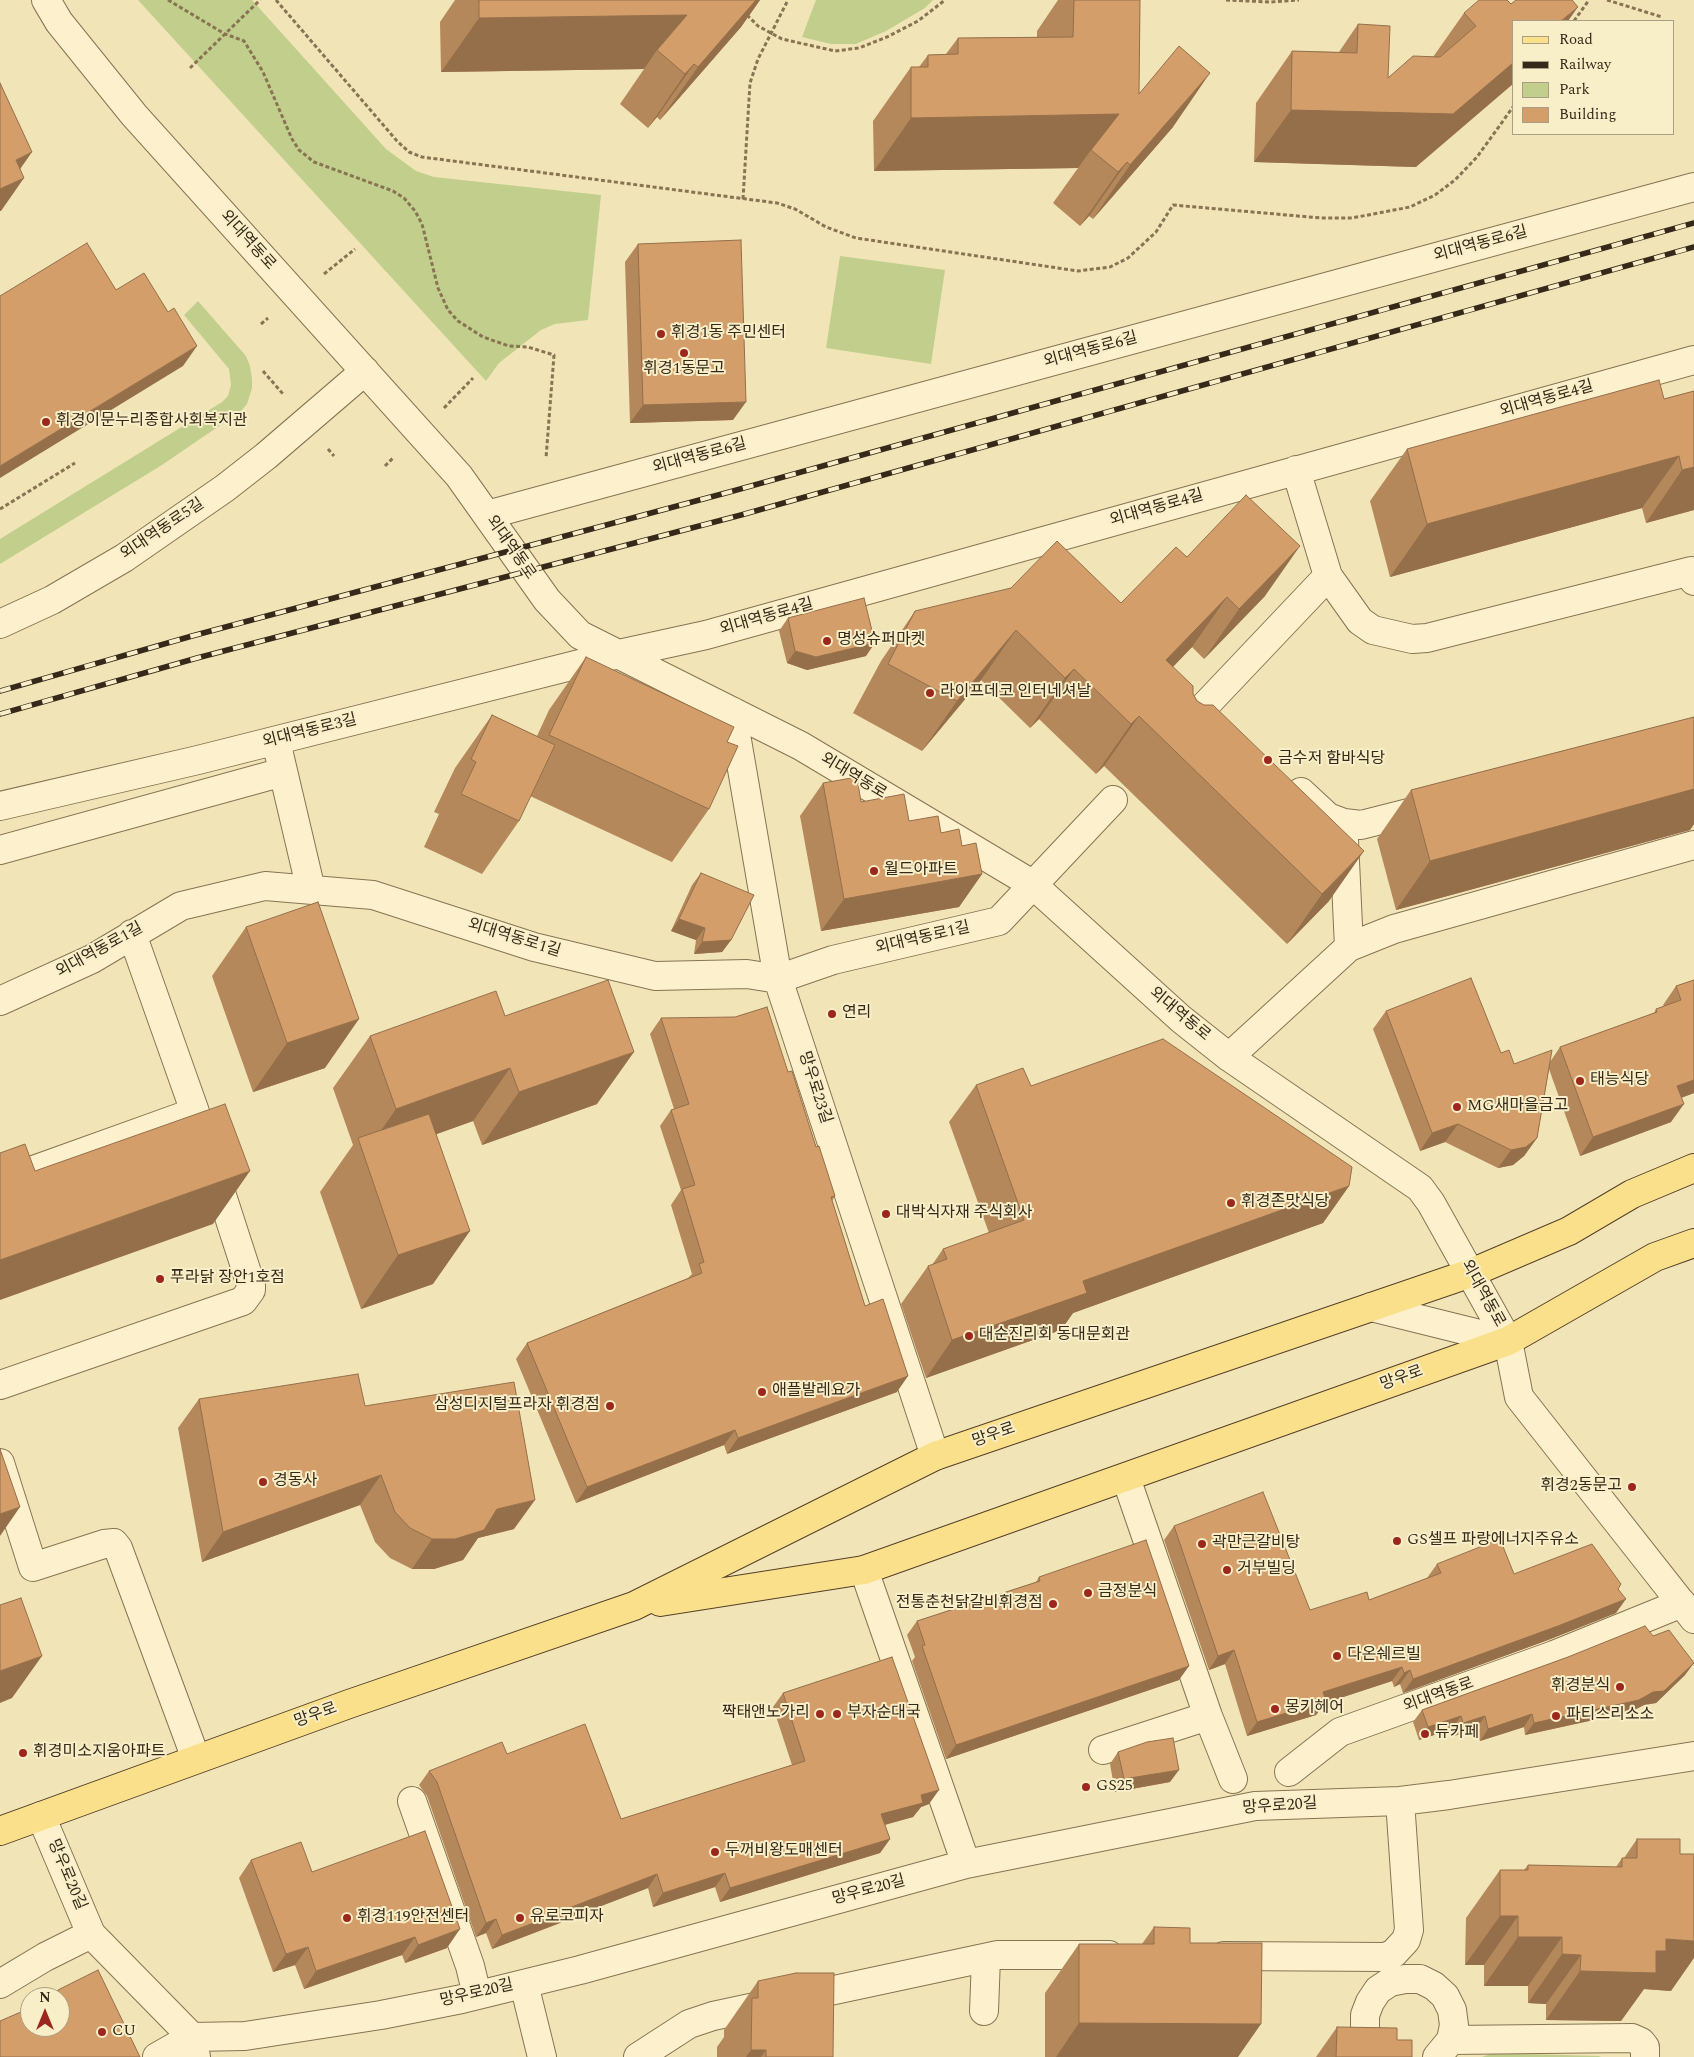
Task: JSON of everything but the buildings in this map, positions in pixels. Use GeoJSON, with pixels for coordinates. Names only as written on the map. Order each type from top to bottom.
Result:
{"type":"FeatureCollection","features":[{"type":"Feature","properties":{"kind":"main road","name":"망우로"},"geometry":{"type":"LineString","coordinates":[[0,1831],[349,1704],[634,1606],[935,1456],[1471,1273],[1570,1231],[1632,1194],[1694,1168]]}},
{"type":"Feature","properties":{"kind":"main road","name":"망우로"},"geometry":{"type":"LineString","coordinates":[[634,1606],[864,1570],[1508,1341],[1655,1257],[1694,1243]]}},
{"type":"Feature","properties":{"kind":"street","name":"외대역동로"},"geometry":{"type":"LineString","coordinates":[[46,0],[59,22],[134,115],[459,476],[547,600],[580,635],[800,746],[1032,884],[1181,1019],[1229,1057],[1420,1188],[1431,1203],[1508,1341],[1519,1396],[1688,1611],[1554,1655],[1340,1732],[1289,1772]]}},
{"type":"Feature","properties":{"kind":"street","name":"외대역동로6길"},"geometry":{"type":"LineString","coordinates":[[487,515],[1694,187]]}},
{"type":"Feature","properties":{"kind":"street","name":"외대역동로4길"},"geometry":{"type":"LineString","coordinates":[[619,654],[706,635],[1694,360]]}},
{"type":"Feature","properties":{"kind":"street","name":"외대역동로5길"},"geometry":{"type":"LineString","coordinates":[[0,624],[52,600],[124,558],[225,488],[365,371]]}},
{"type":"Feature","properties":{"kind":"street"},"geometry":{"type":"LineString","coordinates":[[1296,470],[1328,576],[1360,621],[1373,630],[1412,639],[1427,638],[1691,571],[1694,581]]}},
{"type":"Feature","properties":{"kind":"street"},"geometry":{"type":"LineString","coordinates":[[1173,740],[1328,576]]}},
{"type":"Feature","properties":{"kind":"street","name":"외대역동로3길"},"geometry":{"type":"LineString","coordinates":[[0,806],[276,740],[619,654]]}},
{"type":"Feature","properties":{"kind":"street"},"geometry":{"type":"LineString","coordinates":[[1207,704],[1228,724]]}},
{"type":"Feature","properties":{"kind":"street","name":"망우로23길"},"geometry":{"type":"LineString","coordinates":[[732,711],[778,979],[935,1456]]}},
{"type":"Feature","properties":{"kind":"street"},"geometry":{"type":"LineString","coordinates":[[276,740],[311,890]]}},
{"type":"Feature","properties":{"kind":"street"},"geometry":{"type":"LineString","coordinates":[[0,850],[283,772]]}},
{"type":"Feature","properties":{"kind":"street"},"geometry":{"type":"LineString","coordinates":[[1286,777],[1328,817],[1344,823],[1361,825],[1447,803]]}},
{"type":"Feature","properties":{"kind":"street","name":"외대역동로1길"},"geometry":{"type":"LineString","coordinates":[[0,1001],[92,959],[181,906],[264,886],[373,895],[534,947],[654,976],[747,974],[778,979],[833,960],[999,921],[1113,800]]}},
{"type":"Feature","properties":{"kind":"street"},"geometry":{"type":"LineString","coordinates":[[1344,823],[1349,947]]}},
{"type":"Feature","properties":{"kind":"street"},"geometry":{"type":"LineString","coordinates":[[1229,1057],[1349,947],[1394,929],[1694,845]]}},
{"type":"Feature","properties":{"kind":"street"},"geometry":{"type":"LineString","coordinates":[[0,1386],[242,1301],[249,1295],[251,1285],[195,1112],[132,934]]}},
{"type":"Feature","properties":{"kind":"street"},"geometry":{"type":"LineString","coordinates":[[0,1182],[195,1112]]}},
{"type":"Feature","properties":{"kind":"street"},"geometry":{"type":"LineString","coordinates":[[1371,1306],[1508,1341]]}},
{"type":"Feature","properties":{"kind":"street"},"geometry":{"type":"LineString","coordinates":[[0,1463],[33,1567],[104,1544],[114,1543],[118,1548],[196,1759]]}},
{"type":"Feature","properties":{"kind":"street"},"geometry":{"type":"LineString","coordinates":[[1126,1478],[1208,1716],[1234,1779]]}},
{"type":"Feature","properties":{"kind":"street"},"geometry":{"type":"LineString","coordinates":[[864,1570],[966,1864]]}},
{"type":"Feature","properties":{"kind":"street"},"geometry":{"type":"LineString","coordinates":[[1103,1750],[1208,1716]]}},
{"type":"Feature","properties":{"kind":"street","name":"망우로20길"},"geometry":{"type":"LineString","coordinates":[[42,1816],[91,1934],[194,2047],[245,2036],[381,2015],[477,1995],[524,1984],[966,1864],[1255,1806],[1400,1801],[1481,1791],[1694,1756]]}},
{"type":"Feature","properties":{"kind":"street"},"geometry":{"type":"LineString","coordinates":[[1381,2057],[1370,2043],[1365,2029],[1365,2015],[1370,2002],[1400,1947],[1406,1940],[1409,1930],[1400,1801]]}},
{"type":"Feature","properties":{"kind":"street"},"geometry":{"type":"LineString","coordinates":[[412,1802],[470,1966],[477,1995]]}},
{"type":"Feature","properties":{"kind":"street"},"geometry":{"type":"LineString","coordinates":[[0,1984],[45,1956],[91,1934]]}},
{"type":"Feature","properties":{"kind":"street"},"geometry":{"type":"LineString","coordinates":[[638,2057],[689,2024],[713,2016],[986,1958],[1009,1954],[1133,1955]]}},
{"type":"Feature","properties":{"kind":"street"},"geometry":{"type":"LineString","coordinates":[[1201,1955],[1388,1969],[1405,1979],[1420,1979],[1440,1991],[1452,2010],[1454,2025],[1444,2048],[1632,2038],[1645,2047],[1645,2057]]}},
{"type":"Feature","properties":{"kind":"street"},"geometry":{"type":"LineString","coordinates":[[984,2010],[986,1958]]}},
{"type":"Feature","properties":{"kind":"street"},"geometry":{"type":"LineString","coordinates":[[524,1984],[542,2057]]}},
{"type":"Feature","properties":{"kind":"street"},"geometry":{"type":"LineString","coordinates":[[158,2057],[194,2047]]}},
{"type":"Feature","properties":{"kind":"path"},"geometry":{"type":"LineString","coordinates":[[168,0],[226,34],[244,41],[254,55],[292,139],[299,150],[314,162],[393,191],[404,198],[416,211],[422,224],[438,288],[448,310],[458,321],[483,337],[509,346],[528,347],[554,355],[546,458]]}},
{"type":"Feature","properties":{"kind":"path"},"geometry":{"type":"LineString","coordinates":[[190,68],[260,0]]}},
{"type":"Feature","properties":{"kind":"path"},"geometry":{"type":"LineString","coordinates":[[276,0],[397,142],[409,152],[430,158],[777,203],[795,209],[826,227],[856,238],[1078,271],[1110,268],[1128,258],[1156,232],[1173,205],[1320,218],[1352,218],[1410,207],[1434,195],[1455,180],[1477,157],[1512,108]]}},
{"type":"Feature","properties":{"kind":"path"},"geometry":{"type":"LineString","coordinates":[[743,199],[750,83],[758,59],[788,0]]}},
{"type":"Feature","properties":{"kind":"path"},"geometry":{"type":"LineString","coordinates":[[742,9],[758,26],[790,42],[835,52],[859,48],[918,21],[946,0]]}},
{"type":"Feature","properties":{"kind":"path"},"geometry":{"type":"LineString","coordinates":[[1226,0],[1270,2],[1299,0]]}},
{"type":"Feature","properties":{"kind":"path"},"geometry":{"type":"LineString","coordinates":[[1575,20],[1589,0]]}},
{"type":"Feature","properties":{"kind":"path"},"geometry":{"type":"LineString","coordinates":[[1607,0],[1662,17]]}},
{"type":"Feature","properties":{"kind":"path"},"geometry":{"type":"LineString","coordinates":[[0,509],[74,463]]}},
{"type":"Feature","properties":{"kind":"green space"},"geometry":{"type":"Polygon","coordinates":[[[138,0],[252,0],[386,149],[416,171],[434,177],[601,195],[588,320],[555,324],[541,330],[499,363],[486,381],[138,0]]]}},
{"type":"Feature","properties":{"kind":"green space"},"geometry":{"type":"Polygon","coordinates":[[[816,0],[933,0],[925,8],[886,31],[856,44],[831,44],[802,37],[816,0]]]}},
{"type":"Feature","properties":{"kind":"green space"},"geometry":{"type":"Polygon","coordinates":[[[840,256],[945,270],[931,364],[826,348],[840,256]]]}},
{"type":"Feature","properties":{"kind":"green space"},"geometry":{"type":"Polygon","coordinates":[[[198,301],[246,356],[252,379],[252,388],[247,404],[241,411],[162,465],[0,564],[0,539],[222,402],[228,396],[231,385],[229,369],[184,315],[198,301]]]}},
{"type":"Feature","properties":{"kind":"green space"},"geometry":{"type":"Polygon","coordinates":[[[1493,2053],[1599,2056],[1601,2057],[1482,2057],[1493,2053]]]}},
{"type":"Feature","properties":{"kind":"railway"},"geometry":{"type":"LineString","coordinates":[[0,691],[192,636],[733,491],[1694,223]]}},
{"type":"Feature","properties":{"kind":"railway"},"geometry":{"type":"LineString","coordinates":[[0,714],[197,658],[741,515],[1694,247]]}},
{"type":"Feature","properties":{"kind":"place","name":"휘경1동 주민센터"},"geometry":{"type":"Point","coordinates":[661,334]}},
{"type":"Feature","properties":{"kind":"place","name":"휘경1동문고"},"geometry":{"type":"Point","coordinates":[684,353]}},
{"type":"Feature","properties":{"kind":"place","name":"휘경이문누리종합사회복지관"},"geometry":{"type":"Point","coordinates":[46,422]}},
{"type":"Feature","properties":{"kind":"place","name":"명성슈퍼마켓"},"geometry":{"type":"Point","coordinates":[827,641]}},
{"type":"Feature","properties":{"kind":"place","name":"라이프데코 인터네셔날"},"geometry":{"type":"Point","coordinates":[930,693]}},
{"type":"Feature","properties":{"kind":"place","name":"금수저 함바식당"},"geometry":{"type":"Point","coordinates":[1268,760]}},
{"type":"Feature","properties":{"kind":"place","name":"월드아파트"},"geometry":{"type":"Point","coordinates":[874,871]}},
{"type":"Feature","properties":{"kind":"place","name":"연리"},"geometry":{"type":"Point","coordinates":[832,1014]}},
{"type":"Feature","properties":{"kind":"place","name":"태능식당"},"geometry":{"type":"Point","coordinates":[1580,1081]}},
{"type":"Feature","properties":{"kind":"place","name":"MG새마을금고"},"geometry":{"type":"Point","coordinates":[1457,1107]}},
{"type":"Feature","properties":{"kind":"place","name":"휘경존맛식당"},"geometry":{"type":"Point","coordinates":[1231,1203]}},
{"type":"Feature","properties":{"kind":"place","name":"대박식자재 주식회사"},"geometry":{"type":"Point","coordinates":[886,1214]}},
{"type":"Feature","properties":{"kind":"place","name":"푸라닭 장안1호점"},"geometry":{"type":"Point","coordinates":[160,1279]}},
{"type":"Feature","properties":{"kind":"place","name":"대순진리회 동대문회관"},"geometry":{"type":"Point","coordinates":[969,1336]}},
{"type":"Feature","properties":{"kind":"place","name":"애플발레요가"},"geometry":{"type":"Point","coordinates":[762,1392]}},
{"type":"Feature","properties":{"kind":"place","name":"삼성디지털프라자 휘경점"},"geometry":{"type":"Point","coordinates":[610,1406]}},
{"type":"Feature","properties":{"kind":"place","name":"경동사"},"geometry":{"type":"Point","coordinates":[263,1482]}},
{"type":"Feature","properties":{"kind":"place","name":"휘경2동문고"},"geometry":{"type":"Point","coordinates":[1632,1487]}},
{"type":"Feature","properties":{"kind":"place","name":"GS셀프 파랑에너지주유소"},"geometry":{"type":"Point","coordinates":[1397,1541]}},
{"type":"Feature","properties":{"kind":"place","name":"곽만근갈비탕"},"geometry":{"type":"Point","coordinates":[1202,1544]}},
{"type":"Feature","properties":{"kind":"place","name":"거부빌딩"},"geometry":{"type":"Point","coordinates":[1227,1570]}},
{"type":"Feature","properties":{"kind":"place","name":"금정분식"},"geometry":{"type":"Point","coordinates":[1088,1593]}},
{"type":"Feature","properties":{"kind":"place","name":"전통춘천닭갈비휘경점"},"geometry":{"type":"Point","coordinates":[1053,1604]}},
{"type":"Feature","properties":{"kind":"place","name":"다온쉐르빌"},"geometry":{"type":"Point","coordinates":[1337,1656]}},
{"type":"Feature","properties":{"kind":"place","name":"휘경분식"},"geometry":{"type":"Point","coordinates":[1620,1687]}},
{"type":"Feature","properties":{"kind":"place","name":"몽키헤어"},"geometry":{"type":"Point","coordinates":[1275,1709]}},
{"type":"Feature","properties":{"kind":"place","name":"짝태앤노가리"},"geometry":{"type":"Point","coordinates":[820,1714]}},
{"type":"Feature","properties":{"kind":"place","name":"부자순대국"},"geometry":{"type":"Point","coordinates":[837,1714]}},
{"type":"Feature","properties":{"kind":"place","name":"파티스리소소"},"geometry":{"type":"Point","coordinates":[1556,1716]}},
{"type":"Feature","properties":{"kind":"place","name":"듀카페"},"geometry":{"type":"Point","coordinates":[1425,1734]}},
{"type":"Feature","properties":{"kind":"place","name":"휘경미소지움아파트"},"geometry":{"type":"Point","coordinates":[23,1753]}},
{"type":"Feature","properties":{"kind":"place","name":"GS25"},"geometry":{"type":"Point","coordinates":[1086,1787]}},
{"type":"Feature","properties":{"kind":"place","name":"두꺼비왕도매센터"},"geometry":{"type":"Point","coordinates":[715,1852]}},
{"type":"Feature","properties":{"kind":"place","name":"휘경119안전센터"},"geometry":{"type":"Point","coordinates":[347,1918]}},
{"type":"Feature","properties":{"kind":"place","name":"유로코피자"},"geometry":{"type":"Point","coordinates":[520,1918]}},
{"type":"Feature","properties":{"kind":"place","name":"CU"},"geometry":{"type":"Point","coordinates":[102,2032]}}]}
